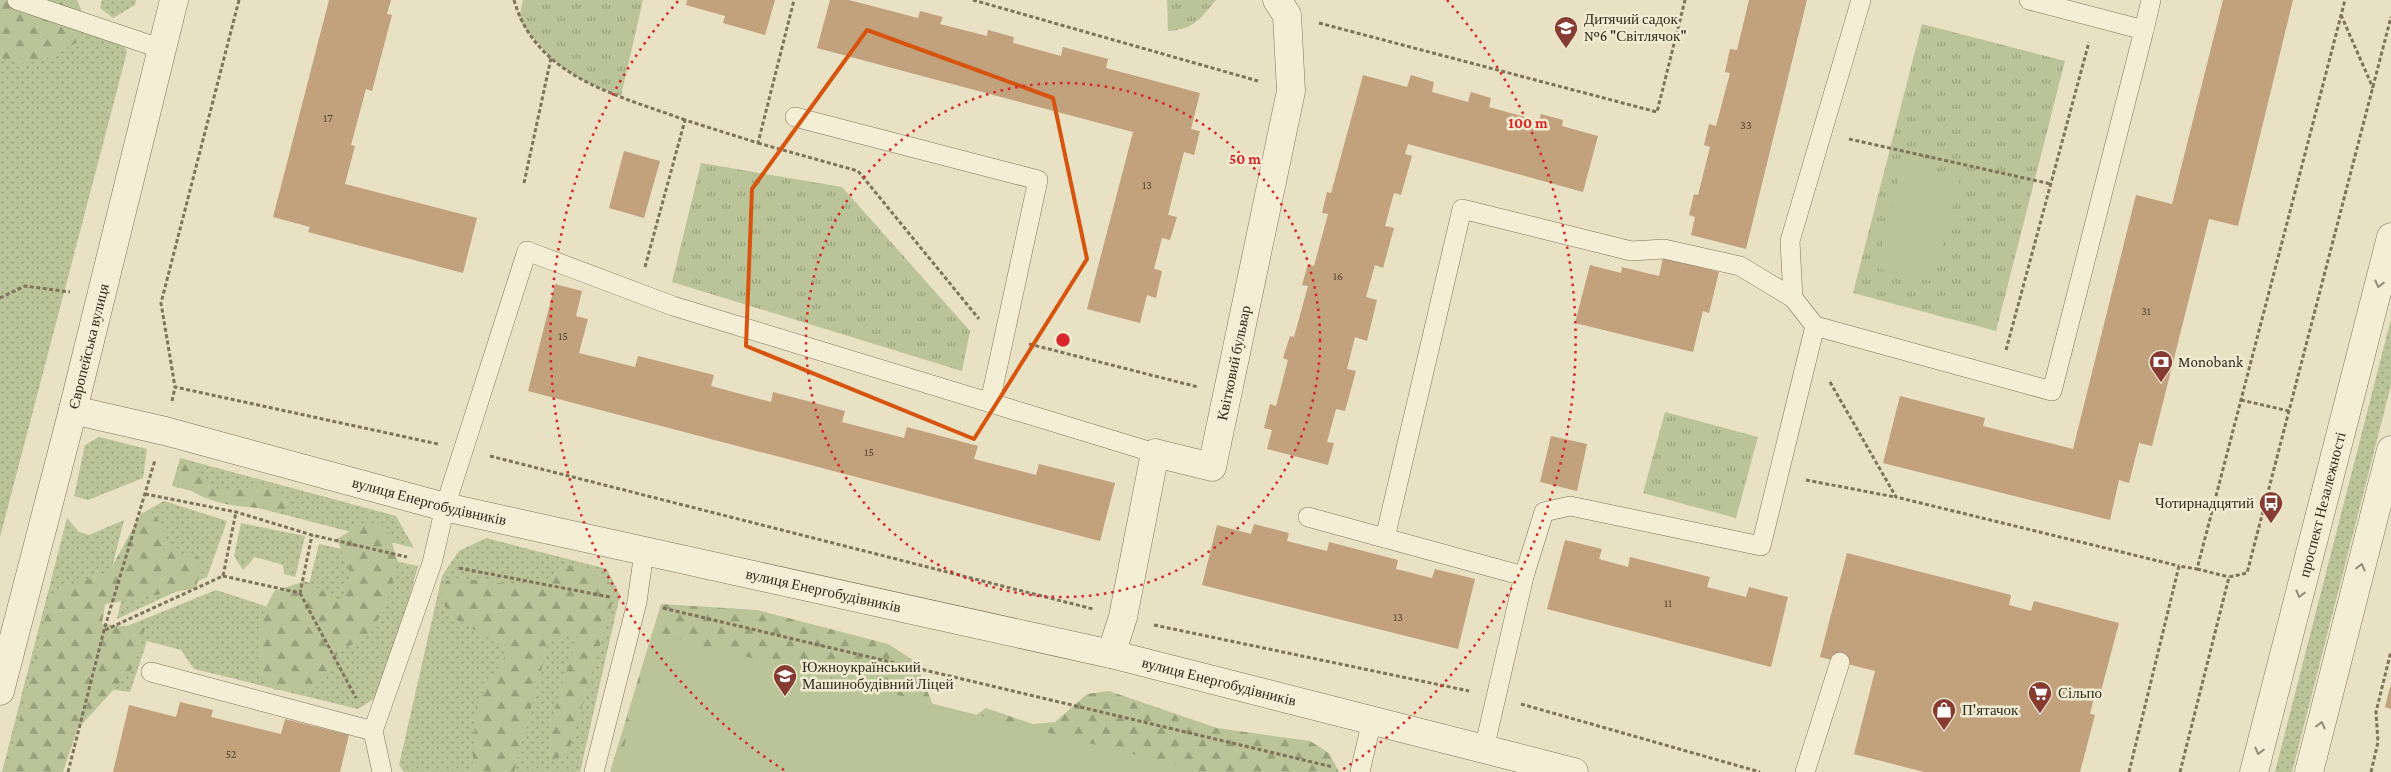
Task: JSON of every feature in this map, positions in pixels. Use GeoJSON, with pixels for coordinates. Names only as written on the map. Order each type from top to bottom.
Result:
{"type":"FeatureCollection","features":[{"type":"Feature","properties":{"kind":"street","name":"Європейська вулиця"},"geometry":{"type":"LineString","coordinates":[[0,691],[73,410],[174,0]]}},
{"type":"Feature","properties":{"kind":"street","name":"Квітковий бульвар"},"geometry":{"type":"LineString","coordinates":[[1155,453],[1212,467],[1291,91],[1282,7]]}},
{"type":"Feature","properties":{"kind":"street","name":"проспект Незалежності"},"geometry":{"type":"LineString","coordinates":[[2254,772],[2391,237]]}},
{"type":"Feature","properties":{"kind":"street","name":"вулиця Енергобудівників"},"geometry":{"type":"LineString","coordinates":[[73,410],[165,431],[445,507],[1111,654],[1574,772]]}},
{"type":"Feature","properties":{"kind":"street"},"geometry":{"type":"LineString","coordinates":[[2310,772],[2391,450]]}},
{"type":"Feature","properties":{"kind":"street"},"geometry":{"type":"LineString","coordinates":[[1111,654],[1123,617],[1155,453]]}},
{"type":"Feature","properties":{"kind":"lane"},"geometry":{"type":"LineString","coordinates":[[17,0],[162,49]]}},
{"type":"Feature","properties":{"kind":"lane"},"geometry":{"type":"LineString","coordinates":[[1793,298],[1790,242],[1861,0]]}},
{"type":"Feature","properties":{"kind":"lane"},"geometry":{"type":"LineString","coordinates":[[2029,0],[2144,30]]}},
{"type":"Feature","properties":{"kind":"lane"},"geometry":{"type":"LineString","coordinates":[[1386,538],[1462,209],[1631,251],[1664,249],[1740,266],[1793,298],[1815,326],[2052,391],[2151,0]]}},
{"type":"Feature","properties":{"kind":"lane"},"geometry":{"type":"LineString","coordinates":[[795,117],[1038,180],[990,402]]}},
{"type":"Feature","properties":{"kind":"lane"},"geometry":{"type":"LineString","coordinates":[[382,772],[373,731],[432,563],[445,507],[528,251],[673,306],[1155,453]]}},
{"type":"Feature","properties":{"kind":"lane"},"geometry":{"type":"LineString","coordinates":[[1484,749],[1524,576],[1544,512],[1570,506],[1762,546],[1815,326]]}},
{"type":"Feature","properties":{"kind":"lane"},"geometry":{"type":"LineString","coordinates":[[1308,518],[1524,576]]}},
{"type":"Feature","properties":{"kind":"lane"},"geometry":{"type":"LineString","coordinates":[[594,772],[637,602],[644,552]]}},
{"type":"Feature","properties":{"kind":"lane"},"geometry":{"type":"LineString","coordinates":[[1805,772],[1840,662]]}},
{"type":"Feature","properties":{"kind":"lane"},"geometry":{"type":"LineString","coordinates":[[151,672],[373,731]]}},
{"type":"Feature","properties":{"kind":"lane"},"geometry":{"type":"LineString","coordinates":[[1360,772],[1372,720]]}},
{"type":"Feature","properties":{"kind":"path"},"geometry":{"type":"LineString","coordinates":[[68,772],[104,630],[144,494],[165,431],[175,387],[161,303],[239,0]]}},
{"type":"Feature","properties":{"kind":"path"},"geometry":{"type":"LineString","coordinates":[[514,0],[519,18],[536,42],[563,70],[591,86],[684,120],[858,171],[993,335],[1227,395]]}},
{"type":"Feature","properties":{"kind":"path"},"geometry":{"type":"LineString","coordinates":[[758,143],[794,0]]}},
{"type":"Feature","properties":{"kind":"path"},"geometry":{"type":"LineString","coordinates":[[973,0],[1291,91]]}},
{"type":"Feature","properties":{"kind":"path"},"geometry":{"type":"LineString","coordinates":[[1282,7],[1658,112],[1685,0]]}},
{"type":"Feature","properties":{"kind":"path"},"geometry":{"type":"LineString","coordinates":[[2197,570],[2345,0]]}},
{"type":"Feature","properties":{"kind":"path"},"geometry":{"type":"LineString","coordinates":[[2341,15],[2373,88]]}},
{"type":"Feature","properties":{"kind":"path"},"geometry":{"type":"LineString","coordinates":[[1778,475],[1896,497],[2229,577],[2247,573],[2391,17]]}},
{"type":"Feature","properties":{"kind":"path"},"geometry":{"type":"LineString","coordinates":[[1997,348],[2006,350],[2096,18]]}},
{"type":"Feature","properties":{"kind":"path"},"geometry":{"type":"LineString","coordinates":[[524,183],[551,57]]}},
{"type":"Feature","properties":{"kind":"path"},"geometry":{"type":"LineString","coordinates":[[638,293],[684,120]]}},
{"type":"Feature","properties":{"kind":"path"},"geometry":{"type":"LineString","coordinates":[[1822,133],[2051,184]]}},
{"type":"Feature","properties":{"kind":"path"},"geometry":{"type":"LineString","coordinates":[[0,298],[25,286],[59,289],[100,300]]}},
{"type":"Feature","properties":{"kind":"path"},"geometry":{"type":"LineString","coordinates":[[1809,346],[1896,497]]}},
{"type":"Feature","properties":{"kind":"path"},"geometry":{"type":"LineString","coordinates":[[175,387],[463,449],[1123,617],[1496,697],[1760,772]]}},
{"type":"Feature","properties":{"kind":"path"},"geometry":{"type":"LineString","coordinates":[[2241,400],[2289,411]]}},
{"type":"Feature","properties":{"kind":"path"},"geometry":{"type":"LineString","coordinates":[[144,494],[236,512],[312,535],[432,563],[637,602],[1336,768]]}},
{"type":"Feature","properties":{"kind":"path"},"geometry":{"type":"LineString","coordinates":[[223,576],[236,512]]}},
{"type":"Feature","properties":{"kind":"path"},"geometry":{"type":"LineString","coordinates":[[312,535],[300,593],[373,731]]}},
{"type":"Feature","properties":{"kind":"path"},"geometry":{"type":"LineString","coordinates":[[2129,772],[2179,566]]}},
{"type":"Feature","properties":{"kind":"path"},"geometry":{"type":"LineString","coordinates":[[104,630],[223,576],[300,593]]}},
{"type":"Feature","properties":{"kind":"path"},"geometry":{"type":"LineString","coordinates":[[2180,772],[2229,577]]}},
{"type":"Feature","properties":{"kind":"path"},"geometry":{"type":"LineString","coordinates":[[2372,772],[2378,742],[2376,712],[2391,651]]}},
{"type":"Feature","properties":{"kind":"highlighted area"},"geometry":{"type":"Polygon","coordinates":[[[867,30],[1053,98],[1087,259],[974,439],[746,346],[752,189],[867,30]]]}},
{"type":"Feature","properties":{"kind":"green space"},"geometry":{"type":"Polygon","coordinates":[[[0,0],[77,0],[82,12],[83,22],[76,43],[39,61],[21,63],[0,58],[0,0]]]}},
{"type":"Feature","properties":{"kind":"green space"},"geometry":{"type":"Polygon","coordinates":[[[102,0],[136,0],[135,5],[113,18],[100,8],[102,0]]]}},
{"type":"Feature","properties":{"kind":"green space"},"geometry":{"type":"Polygon","coordinates":[[[523,0],[643,0],[621,96],[574,75],[552,58],[519,19],[523,0]]]}},
{"type":"Feature","properties":{"kind":"green space"},"geometry":{"type":"Polygon","coordinates":[[[1167,0],[1216,0],[1190,26],[1168,31],[1167,0]]]}},
{"type":"Feature","properties":{"kind":"green space"},"geometry":{"type":"Polygon","coordinates":[[[0,4],[124,45],[127,52],[0,537],[0,4]]]}},
{"type":"Feature","properties":{"kind":"green space"},"geometry":{"type":"Polygon","coordinates":[[[1922,24],[2065,61],[1996,331],[1853,293],[1922,24]]]}},
{"type":"Feature","properties":{"kind":"green space"},"geometry":{"type":"Polygon","coordinates":[[[701,163],[842,187],[970,331],[962,371],[672,282],[701,163]]]}},
{"type":"Feature","properties":{"kind":"green space"},"geometry":{"type":"Polygon","coordinates":[[[1903,164],[1960,178],[1934,282],[1877,268],[1903,164]]]}},
{"type":"Feature","properties":{"kind":"green space"},"geometry":{"type":"Polygon","coordinates":[[[2391,319],[2391,385],[2292,772],[2275,772],[2391,319]]]}},
{"type":"Feature","properties":{"kind":"green space"},"geometry":{"type":"Polygon","coordinates":[[[1665,412],[1758,437],[1736,518],[1643,493],[1665,412]]]}},
{"type":"Feature","properties":{"kind":"green space"},"geometry":{"type":"Polygon","coordinates":[[[99,437],[147,449],[143,478],[88,500],[74,496],[85,445],[99,437]]]}},
{"type":"Feature","properties":{"kind":"green space"},"geometry":{"type":"Polygon","coordinates":[[[180,458],[396,516],[414,548],[172,486],[180,458]]]}},
{"type":"Feature","properties":{"kind":"green space"},"geometry":{"type":"Polygon","coordinates":[[[183,462],[215,489],[270,487],[290,510],[244,507],[199,495],[186,487],[175,476],[183,462]]]}},
{"type":"Feature","properties":{"kind":"green space"},"geometry":{"type":"Polygon","coordinates":[[[164,501],[227,521],[207,577],[117,619],[141,514],[164,501]]]}},
{"type":"Feature","properties":{"kind":"green space"},"geometry":{"type":"Polygon","coordinates":[[[150,511],[157,518],[172,550],[186,557],[199,556],[197,588],[105,604],[102,624],[145,628],[134,667],[77,730],[63,772],[6,772],[48,607],[59,589],[109,572],[141,514],[150,511]]]}},
{"type":"Feature","properties":{"kind":"green space"},"geometry":{"type":"Polygon","coordinates":[[[67,518],[79,532],[89,535],[124,520],[60,772],[2,772],[67,518]]]}},
{"type":"Feature","properties":{"kind":"green space"},"geometry":{"type":"Polygon","coordinates":[[[241,523],[305,536],[295,577],[284,574],[283,565],[255,557],[243,570],[234,556],[241,523]]]}},
{"type":"Feature","properties":{"kind":"green space"},"geometry":{"type":"Polygon","coordinates":[[[363,523],[385,523],[398,561],[384,611],[366,636],[339,652],[316,688],[275,690],[258,676],[259,622],[274,591],[305,581],[343,602],[350,573],[337,539],[363,523]]]}},
{"type":"Feature","properties":{"kind":"green space"},"geometry":{"type":"Polygon","coordinates":[[[486,538],[607,569],[620,595],[580,772],[404,772],[399,765],[442,576],[459,551],[486,538]]]}},
{"type":"Feature","properties":{"kind":"green space"},"geometry":{"type":"Polygon","coordinates":[[[319,544],[418,566],[383,693],[358,709],[194,669],[181,650],[147,641],[130,692],[93,687],[110,633],[216,590],[274,609],[303,608],[319,544]]]}},
{"type":"Feature","properties":{"kind":"green space"},"geometry":{"type":"Polygon","coordinates":[[[569,565],[592,570],[604,577],[609,582],[614,597],[568,754],[551,760],[551,722],[578,634],[549,641],[514,772],[472,772],[476,705],[509,649],[450,616],[440,598],[446,581],[457,578],[533,587],[569,565]]]}},
{"type":"Feature","properties":{"kind":"green space"},"geometry":{"type":"Polygon","coordinates":[[[661,604],[757,610],[888,644],[916,662],[936,713],[643,772],[610,772],[661,604]]]}},
{"type":"Feature","properties":{"kind":"green space","name":"Южноукраїнський Машинобудівний Ліцей"},"geometry":{"type":"Polygon","coordinates":[[[652,633],[1204,772],[618,772],[652,633]]]}},
{"type":"Feature","properties":{"kind":"green space"},"geometry":{"type":"Polygon","coordinates":[[[1109,691],[1217,728],[1310,741],[1329,753],[1339,772],[1014,772],[962,725],[986,708],[1033,724],[1055,722],[1087,694],[1109,691]]]}},
{"type":"Feature","properties":{"kind":"building"},"geometry":{"type":"Polygon","coordinates":[[[329,0],[391,0],[387,14],[392,15],[372,91],[366,89],[351,145],[355,146],[345,184],[477,218],[463,273],[308,232],[310,227],[273,217],[329,0]]]}},
{"type":"Feature","properties":{"kind":"building"},"geometry":{"type":"Polygon","coordinates":[[[687,0],[775,0],[765,35],[723,23],[725,16],[686,5],[687,0]]]}},
{"type":"Feature","properties":{"kind":"building"},"geometry":{"type":"Polygon","coordinates":[[[830,0],[849,0],[918,18],[920,11],[943,17],[940,24],[987,36],[988,30],[1014,37],[1013,43],[1061,56],[1063,47],[1108,59],[1106,68],[1200,93],[1191,129],[1200,131],[1194,155],[1184,152],[1168,215],[1177,217],[1170,240],[1162,238],[1154,269],[1162,271],[1156,298],[1147,295],[1140,323],[1087,309],[1133,132],[817,48],[830,0]]]}},
{"type":"Feature","properties":{"kind":"building"},"geometry":{"type":"Polygon","coordinates":[[[1749,0],[1807,0],[1746,249],[1691,235],[1695,217],[1689,215],[1694,194],[1698,195],[1710,147],[1704,145],[1709,124],[1716,126],[1730,73],[1725,72],[1730,49],[1737,50],[1749,0]]]}},
{"type":"Feature","properties":{"kind":"building"},"geometry":{"type":"Polygon","coordinates":[[[2223,0],[2293,0],[2238,226],[2209,219],[2152,446],[2139,443],[2129,483],[2119,480],[2110,520],[1883,463],[1900,396],[1985,418],[1983,426],[2073,449],[2136,195],[2172,204],[2223,0]]]}},
{"type":"Feature","properties":{"kind":"building"},"geometry":{"type":"Polygon","coordinates":[[[1363,75],[1407,87],[1411,75],[1434,82],[1432,92],[1468,102],[1471,92],[1491,98],[1489,107],[1539,121],[1541,114],[1563,120],[1562,126],[1598,136],[1583,192],[1408,144],[1405,154],[1412,156],[1401,195],[1394,193],[1385,226],[1394,228],[1383,268],[1375,265],[1366,297],[1377,300],[1367,341],[1355,337],[1347,369],[1356,371],[1345,411],[1336,409],[1327,442],[1334,443],[1328,465],[1267,449],[1272,430],[1264,428],[1270,404],[1276,406],[1288,360],[1283,358],[1290,336],[1294,337],[1308,286],[1302,285],[1308,264],[1314,266],[1328,214],[1322,213],[1327,192],[1331,193],[1363,75]]]}},
{"type":"Feature","properties":{"kind":"building"},"geometry":{"type":"Polygon","coordinates":[[[624,151],[660,161],[644,218],[609,208],[624,151]]]}},
{"type":"Feature","properties":{"kind":"building"},"geometry":{"type":"Polygon","coordinates":[[[1663,258],[1719,272],[1709,313],[1703,311],[1693,352],[1575,323],[1590,265],[1621,273],[1622,267],[1659,276],[1663,258]]]}},
{"type":"Feature","properties":{"kind":"building"},"geometry":{"type":"Polygon","coordinates":[[[555,284],[582,291],[576,316],[588,319],[579,353],[635,367],[638,356],[714,375],[711,386],[771,402],[773,392],[845,411],[842,422],[904,438],[907,427],[978,446],[974,459],[1036,475],[1039,464],[1115,483],[1100,541],[528,391],[555,284]]]}},
{"type":"Feature","properties":{"kind":"building"},"geometry":{"type":"Polygon","coordinates":[[[1551,436],[1587,444],[1577,491],[1540,482],[1551,436]]]}},
{"type":"Feature","properties":{"kind":"building"},"geometry":{"type":"Polygon","coordinates":[[[1254,524],[1289,533],[1287,541],[1327,551],[1329,542],[1398,560],[1396,569],[1432,578],[1435,569],[1475,579],[1458,649],[1202,585],[1217,525],[1251,534],[1254,524]]]}},
{"type":"Feature","properties":{"kind":"building"},"geometry":{"type":"Polygon","coordinates":[[[1565,540],[1602,549],[1599,559],[1628,567],[1630,557],[1710,577],[1707,587],[1746,597],[1749,587],[1788,597],[1771,667],[1547,609],[1565,540]]]}},
{"type":"Feature","properties":{"kind":"building"},"geometry":{"type":"Polygon","coordinates":[[[1847,553],[2011,595],[2009,605],[2031,611],[2034,601],[2119,623],[2101,691],[2096,690],[2090,714],[2095,715],[2080,772],[1924,772],[1854,754],[1875,671],[1820,657],[1847,553]]]}},
{"type":"Feature","properties":{"kind":"building"},"geometry":{"type":"Polygon","coordinates":[[[2391,687],[2391,709],[2385,707],[2391,687]]]}},
{"type":"Feature","properties":{"kind":"building"},"geometry":{"type":"Polygon","coordinates":[[[180,702],[213,710],[211,717],[281,734],[285,719],[349,735],[340,772],[113,772],[129,705],[176,717],[180,702]]]}},
{"type":"Feature","properties":{"kind":"place","name":"Дитячий садок №6 \"Світлячок\""},"geometry":{"type":"Point","coordinates":[1566,49]}},
{"type":"Feature","properties":{"kind":"place","name":"Monobank"},"geometry":{"type":"Point","coordinates":[2161,383]}},
{"type":"Feature","properties":{"kind":"place","name":"Чотирнадцятий"},"geometry":{"type":"Point","coordinates":[2271,524]}},
{"type":"Feature","properties":{"kind":"place","name":"Южноукраїнський Машинобудівний Ліцей"},"geometry":{"type":"Point","coordinates":[785,697]}},
{"type":"Feature","properties":{"kind":"place","name":"Сільпо"},"geometry":{"type":"Point","coordinates":[2040,714]}},
{"type":"Feature","properties":{"kind":"place","name":"П'ятачок"},"geometry":{"type":"Point","coordinates":[1944,731]}}]}
